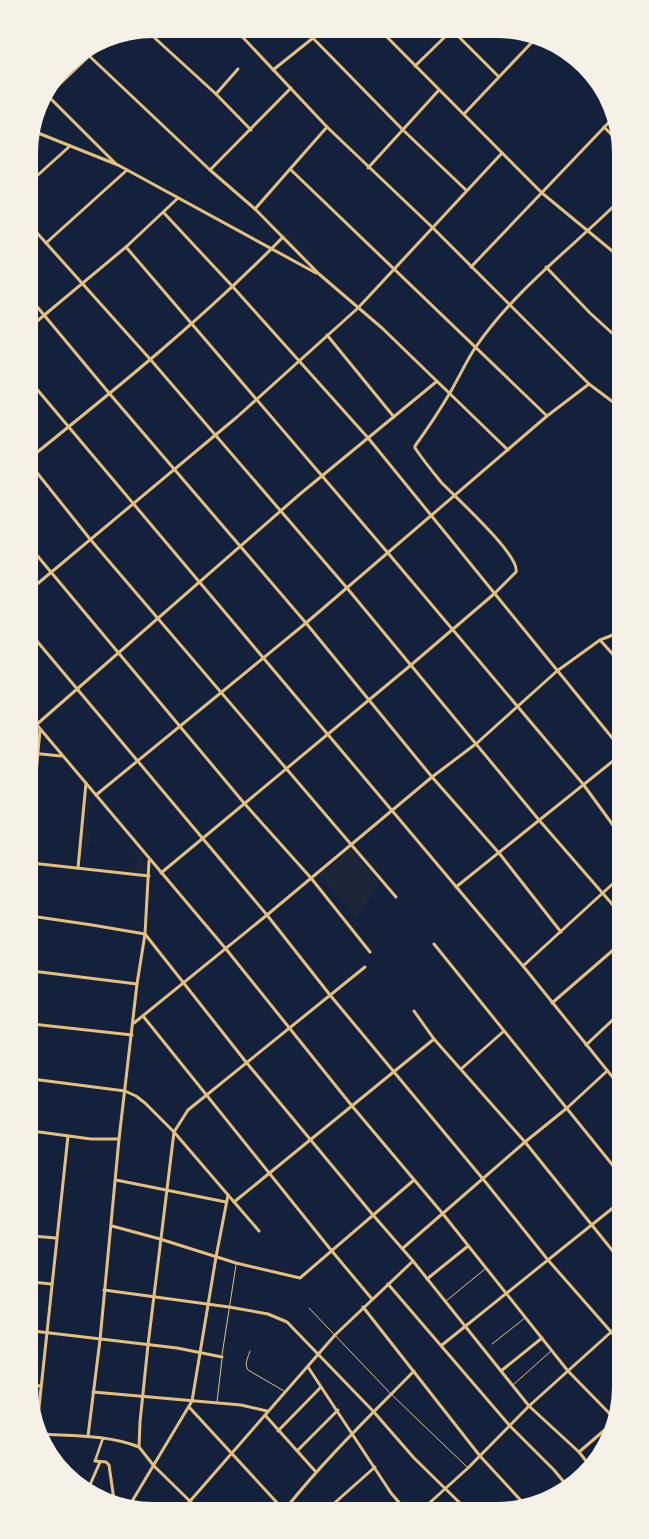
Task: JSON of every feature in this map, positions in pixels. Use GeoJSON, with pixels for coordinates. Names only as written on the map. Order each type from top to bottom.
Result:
{"type":"FeatureCollection","features":[{"type":"Feature","properties":{"kind":"street"},"geometry":{"type":"LineString","coordinates":[[155,38],[216,94],[251,130]]}},
{"type":"Feature","properties":{"kind":"street"},"geometry":{"type":"LineString","coordinates":[[243,38],[368,168],[432,227],[589,384],[612,401]]}},
{"type":"Feature","properties":{"kind":"street"},"geometry":{"type":"LineString","coordinates":[[273,70],[313,38],[403,130],[466,190]]}},
{"type":"Feature","properties":{"kind":"street"},"geometry":{"type":"LineString","coordinates":[[388,38],[542,193],[612,252]]}},
{"type":"Feature","properties":{"kind":"street"},"geometry":{"type":"LineString","coordinates":[[416,66],[445,38]]}},
{"type":"Feature","properties":{"kind":"street"},"geometry":{"type":"LineString","coordinates":[[459,38],[498,76]]}},
{"type":"Feature","properties":{"kind":"street"},"geometry":{"type":"LineString","coordinates":[[464,114],[531,43]]}},
{"type":"Feature","properties":{"kind":"street"},"geometry":{"type":"LineString","coordinates":[[89,57],[210,170],[255,209],[319,274],[382,328],[508,450]]}},
{"type":"Feature","properties":{"kind":"street"},"geometry":{"type":"LineString","coordinates":[[216,94],[238,69]]}},
{"type":"Feature","properties":{"kind":"street"},"geometry":{"type":"LineString","coordinates":[[210,170],[291,88]]}},
{"type":"Feature","properties":{"kind":"street"},"geometry":{"type":"LineString","coordinates":[[368,168],[439,90]]}},
{"type":"Feature","properties":{"kind":"street"},"geometry":{"type":"LineString","coordinates":[[51,99],[118,165]]}},
{"type":"Feature","properties":{"kind":"street"},"geometry":{"type":"LineString","coordinates":[[471,267],[608,123]]}},
{"type":"Feature","properties":{"kind":"street"},"geometry":{"type":"LineString","coordinates":[[255,209],[327,127]]}},
{"type":"Feature","properties":{"kind":"street"},"geometry":{"type":"LineString","coordinates":[[604,127],[610,133]]}},
{"type":"Feature","properties":{"kind":"street"},"geometry":{"type":"LineString","coordinates":[[39,133],[118,165],[319,274]]}},
{"type":"Feature","properties":{"kind":"street"},"geometry":{"type":"LineString","coordinates":[[38,175],[70,146]]}},
{"type":"Feature","properties":{"kind":"street"},"geometry":{"type":"LineString","coordinates":[[38,584],[256,400],[358,308],[502,153]]}},
{"type":"Feature","properties":{"kind":"street"},"geometry":{"type":"LineString","coordinates":[[290,169],[547,416]]}},
{"type":"Feature","properties":{"kind":"street"},"geometry":{"type":"LineString","coordinates":[[46,243],[127,170]]}},
{"type":"Feature","properties":{"kind":"street"},"geometry":{"type":"LineString","coordinates":[[38,320],[126,247],[178,198]]}},
{"type":"Feature","properties":{"kind":"street"},"geometry":{"type":"LineString","coordinates":[[162,873],[411,665],[494,594],[516,572],[517,566],[511,557],[477,518],[440,481],[415,446],[476,348],[510,305],[546,267],[588,232],[612,208]]}},
{"type":"Feature","properties":{"kind":"street"},"geometry":{"type":"LineString","coordinates":[[164,213],[233,286],[369,439],[612,737]]}},
{"type":"Feature","properties":{"kind":"street"},"geometry":{"type":"LineString","coordinates":[[38,234],[150,359],[347,588],[539,820],[611,903]]}},
{"type":"Feature","properties":{"kind":"street"},"geometry":{"type":"LineString","coordinates":[[38,452],[150,359],[233,286],[283,237]]}},
{"type":"Feature","properties":{"kind":"street"},"geometry":{"type":"LineString","coordinates":[[126,247],[583,784],[611,823]]}},
{"type":"Feature","properties":{"kind":"street"},"geometry":{"type":"LineString","coordinates":[[546,267],[612,333]]}},
{"type":"Feature","properties":{"kind":"street"},"geometry":{"type":"LineString","coordinates":[[38,306],[109,393],[306,623],[432,777],[498,853],[561,932]]}},
{"type":"Feature","properties":{"kind":"street"},"geometry":{"type":"LineString","coordinates":[[327,335],[394,417]]}},
{"type":"Feature","properties":{"kind":"street"},"geometry":{"type":"LineString","coordinates":[[38,723],[157,618],[241,548],[321,476],[369,439],[436,382]]}},
{"type":"Feature","properties":{"kind":"street"},"geometry":{"type":"LineString","coordinates":[[96,795],[306,623],[547,416],[589,384]]}},
{"type":"Feature","properties":{"kind":"street"},"geometry":{"type":"LineString","coordinates":[[38,392],[456,887],[611,1076]]}},
{"type":"Feature","properties":{"kind":"street"},"geometry":{"type":"LineString","coordinates":[[38,474],[90,540],[396,897]]}},
{"type":"Feature","properties":{"kind":"street"},"geometry":{"type":"LineString","coordinates":[[38,557],[244,803],[310,878],[370,952]]}},
{"type":"Feature","properties":{"kind":"street"},"geometry":{"type":"LineString","coordinates":[[134,1023],[392,812],[432,777],[476,743],[557,671],[600,640],[612,635]]}},
{"type":"Feature","properties":{"kind":"street"},"geometry":{"type":"LineString","coordinates":[[600,640],[612,653]]}},
{"type":"Feature","properties":{"kind":"street"},"geometry":{"type":"LineString","coordinates":[[38,643],[267,915],[330,995],[548,1260],[611,1332],[529,1406],[432,1502]]}},
{"type":"Feature","properties":{"kind":"street"},"geometry":{"type":"LineString","coordinates":[[38,728],[226,949],[352,1106],[443,1214],[568,1371],[609,1412]]}},
{"type":"Feature","properties":{"kind":"street"},"geometry":{"type":"LineString","coordinates":[[40,730],[38,754],[61,756]]}},
{"type":"Feature","properties":{"kind":"street"},"geometry":{"type":"LineString","coordinates":[[456,887],[612,762]]}},
{"type":"Feature","properties":{"kind":"street"},"geometry":{"type":"LineString","coordinates":[[78,868],[86,783]]}},
{"type":"Feature","properties":{"kind":"street"},"geometry":{"type":"LineString","coordinates":[[88,1436],[112,1226],[119,1139],[134,1023],[137,984],[145,934],[149,859]]}},
{"type":"Feature","properties":{"kind":"street"},"geometry":{"type":"LineString","coordinates":[[38,864],[149,876]]}},
{"type":"Feature","properties":{"kind":"street"},"geometry":{"type":"LineString","coordinates":[[522,966],[611,886]]}},
{"type":"Feature","properties":{"kind":"street"},"geometry":{"type":"LineString","coordinates":[[38,917],[92,924],[145,934],[246,1062],[373,1215],[413,1260],[529,1406],[585,1460]]}},
{"type":"Feature","properties":{"kind":"street"},"geometry":{"type":"LineString","coordinates":[[434,944],[611,1163]]}},
{"type":"Feature","properties":{"kind":"street"},"geometry":{"type":"LineString","coordinates":[[552,1003],[611,953]]}},
{"type":"Feature","properties":{"kind":"street"},"geometry":{"type":"LineString","coordinates":[[139,1447],[148,1345],[174,1132],[188,1110],[206,1094],[364,967]]}},
{"type":"Feature","properties":{"kind":"street"},"geometry":{"type":"LineString","coordinates":[[38,972],[137,984]]}},
{"type":"Feature","properties":{"kind":"street"},"geometry":{"type":"LineString","coordinates":[[414,1011],[434,1039],[525,1142],[611,1250]]}},
{"type":"Feature","properties":{"kind":"street"},"geometry":{"type":"LineString","coordinates":[[142,1016],[372,1299]]}},
{"type":"Feature","properties":{"kind":"street"},"geometry":{"type":"LineString","coordinates":[[586,1045],[611,1021]]}},
{"type":"Feature","properties":{"kind":"street"},"geometry":{"type":"LineString","coordinates":[[38,1025],[132,1035]]}},
{"type":"Feature","properties":{"kind":"street"},"geometry":{"type":"LineString","coordinates":[[461,1069],[504,1031]]}},
{"type":"Feature","properties":{"kind":"street"},"geometry":{"type":"LineString","coordinates":[[234,1202],[434,1039]]}},
{"type":"Feature","properties":{"kind":"street"},"geometry":{"type":"LineString","coordinates":[[402,1248],[607,1071]]}},
{"type":"Feature","properties":{"kind":"street"},"geometry":{"type":"LineString","coordinates":[[38,1080],[125,1091],[136,1096],[174,1132],[259,1231]]}},
{"type":"Feature","properties":{"kind":"street"},"geometry":{"type":"LineString","coordinates":[[38,1132],[92,1139],[119,1139]]}},
{"type":"Feature","properties":{"kind":"street"},"geometry":{"type":"LineString","coordinates":[[39,1405],[68,1136]]}},
{"type":"Feature","properties":{"kind":"street"},"geometry":{"type":"LineString","coordinates":[[116,1180],[226,1202]]}},
{"type":"Feature","properties":{"kind":"street"},"geometry":{"type":"LineString","coordinates":[[112,1226],[236,1263],[300,1278],[414,1180]]}},
{"type":"Feature","properties":{"kind":"street"},"geometry":{"type":"LineString","coordinates":[[133,1499],[192,1401],[228,1195]]}},
{"type":"Feature","properties":{"kind":"street"},"geometry":{"type":"LineString","coordinates":[[442,1345],[611,1209]]}},
{"type":"Feature","properties":{"kind":"street"},"geometry":{"type":"LineString","coordinates":[[38,1236],[56,1238]]}},
{"type":"Feature","properties":{"kind":"street"},"geometry":{"type":"LineString","coordinates":[[428,1279],[468,1246]]}},
{"type":"Feature","properties":{"kind":"street"},"geometry":{"type":"LineString","coordinates":[[48,1434],[103,1438],[139,1447],[154,1466],[190,1501],[335,1335],[413,1260]]}},
{"type":"Feature","properties":{"kind":"street"},"geometry":{"type":"LineString","coordinates":[[38,1283],[51,1284]]}},
{"type":"Feature","properties":{"kind":"street"},"geometry":{"type":"LineString","coordinates":[[388,1284],[510,1426],[562,1480]]}},
{"type":"Feature","properties":{"kind":"street"},"geometry":{"type":"LineString","coordinates":[[104,1290],[229,1307],[268,1314],[286,1322],[373,1411],[414,1458],[459,1502]]}},
{"type":"Feature","properties":{"kind":"street"},"geometry":{"type":"LineString","coordinates":[[363,1307],[480,1456],[520,1499]]}},
{"type":"Feature","properties":{"kind":"street"},"geometry":{"type":"LineString","coordinates":[[38,1332],[201,1352],[222,1357]]}},
{"type":"Feature","properties":{"kind":"street"},"geometry":{"type":"LineString","coordinates":[[500,1371],[542,1338]]}},
{"type":"Feature","properties":{"kind":"street"},"geometry":{"type":"LineString","coordinates":[[308,1367],[400,1502]]}},
{"type":"Feature","properties":{"kind":"street"},"geometry":{"type":"LineString","coordinates":[[291,1502],[352,1433],[414,1371]]}},
{"type":"Feature","properties":{"kind":"street"},"geometry":{"type":"LineString","coordinates":[[278,1431],[321,1387]]}},
{"type":"Feature","properties":{"kind":"street"},"geometry":{"type":"LineString","coordinates":[[93,1392],[242,1405],[268,1411]]}},
{"type":"Feature","properties":{"kind":"street"},"geometry":{"type":"LineString","coordinates":[[189,1407],[277,1502]]}},
{"type":"Feature","properties":{"kind":"street"},"geometry":{"type":"LineString","coordinates":[[297,1451],[338,1410]]}},
{"type":"Feature","properties":{"kind":"street"},"geometry":{"type":"LineString","coordinates":[[265,1415],[316,1472]]}},
{"type":"Feature","properties":{"kind":"street"},"geometry":{"type":"LineString","coordinates":[[579,1452],[603,1432]]}},
{"type":"Feature","properties":{"kind":"street"},"geometry":{"type":"LineString","coordinates":[[103,1438],[95,1461],[107,1463],[111,1470],[113,1494]]}},
{"type":"Feature","properties":{"kind":"street"},"geometry":{"type":"LineString","coordinates":[[91,1483],[100,1462]]}},
{"type":"Feature","properties":{"kind":"street"},"geometry":{"type":"LineString","coordinates":[[336,1502],[375,1467]]}},
{"type":"Feature","properties":{"kind":"lane"},"geometry":{"type":"LineString","coordinates":[[217,1403],[236,1263]]}},
{"type":"Feature","properties":{"kind":"lane"},"geometry":{"type":"LineString","coordinates":[[445,1301],[486,1268]]}},
{"type":"Feature","properties":{"kind":"lane"},"geometry":{"type":"LineString","coordinates":[[310,1308],[392,1394],[468,1468]]}},
{"type":"Feature","properties":{"kind":"lane"},"geometry":{"type":"LineString","coordinates":[[492,1344],[525,1317]]}},
{"type":"Feature","properties":{"kind":"lane"},"geometry":{"type":"LineString","coordinates":[[250,1351],[246,1362],[248,1370],[285,1392]]}},
{"type":"Feature","properties":{"kind":"lane"},"geometry":{"type":"LineString","coordinates":[[512,1385],[552,1351]]}},
{"type":"Feature","properties":{"kind":"shaded area"},"geometry":{"type":"Polygon","coordinates":[[[285,232],[315,262],[279,242],[285,232]]]}},
{"type":"Feature","properties":{"kind":"shaded area"},"geometry":{"type":"Polygon","coordinates":[[[89,796],[93,800],[89,804],[87,829],[92,837],[90,843],[84,846],[87,798],[89,796]]]}},
{"type":"Feature","properties":{"kind":"shaded area"},"geometry":{"type":"Polygon","coordinates":[[[131,845],[145,861],[146,872],[108,868],[108,865],[133,868],[139,858],[129,846],[131,845]]]}},
{"type":"Feature","properties":{"kind":"shaded area"},"geometry":{"type":"Polygon","coordinates":[[[352,849],[379,883],[356,919],[319,874],[352,849]]]}}]}
